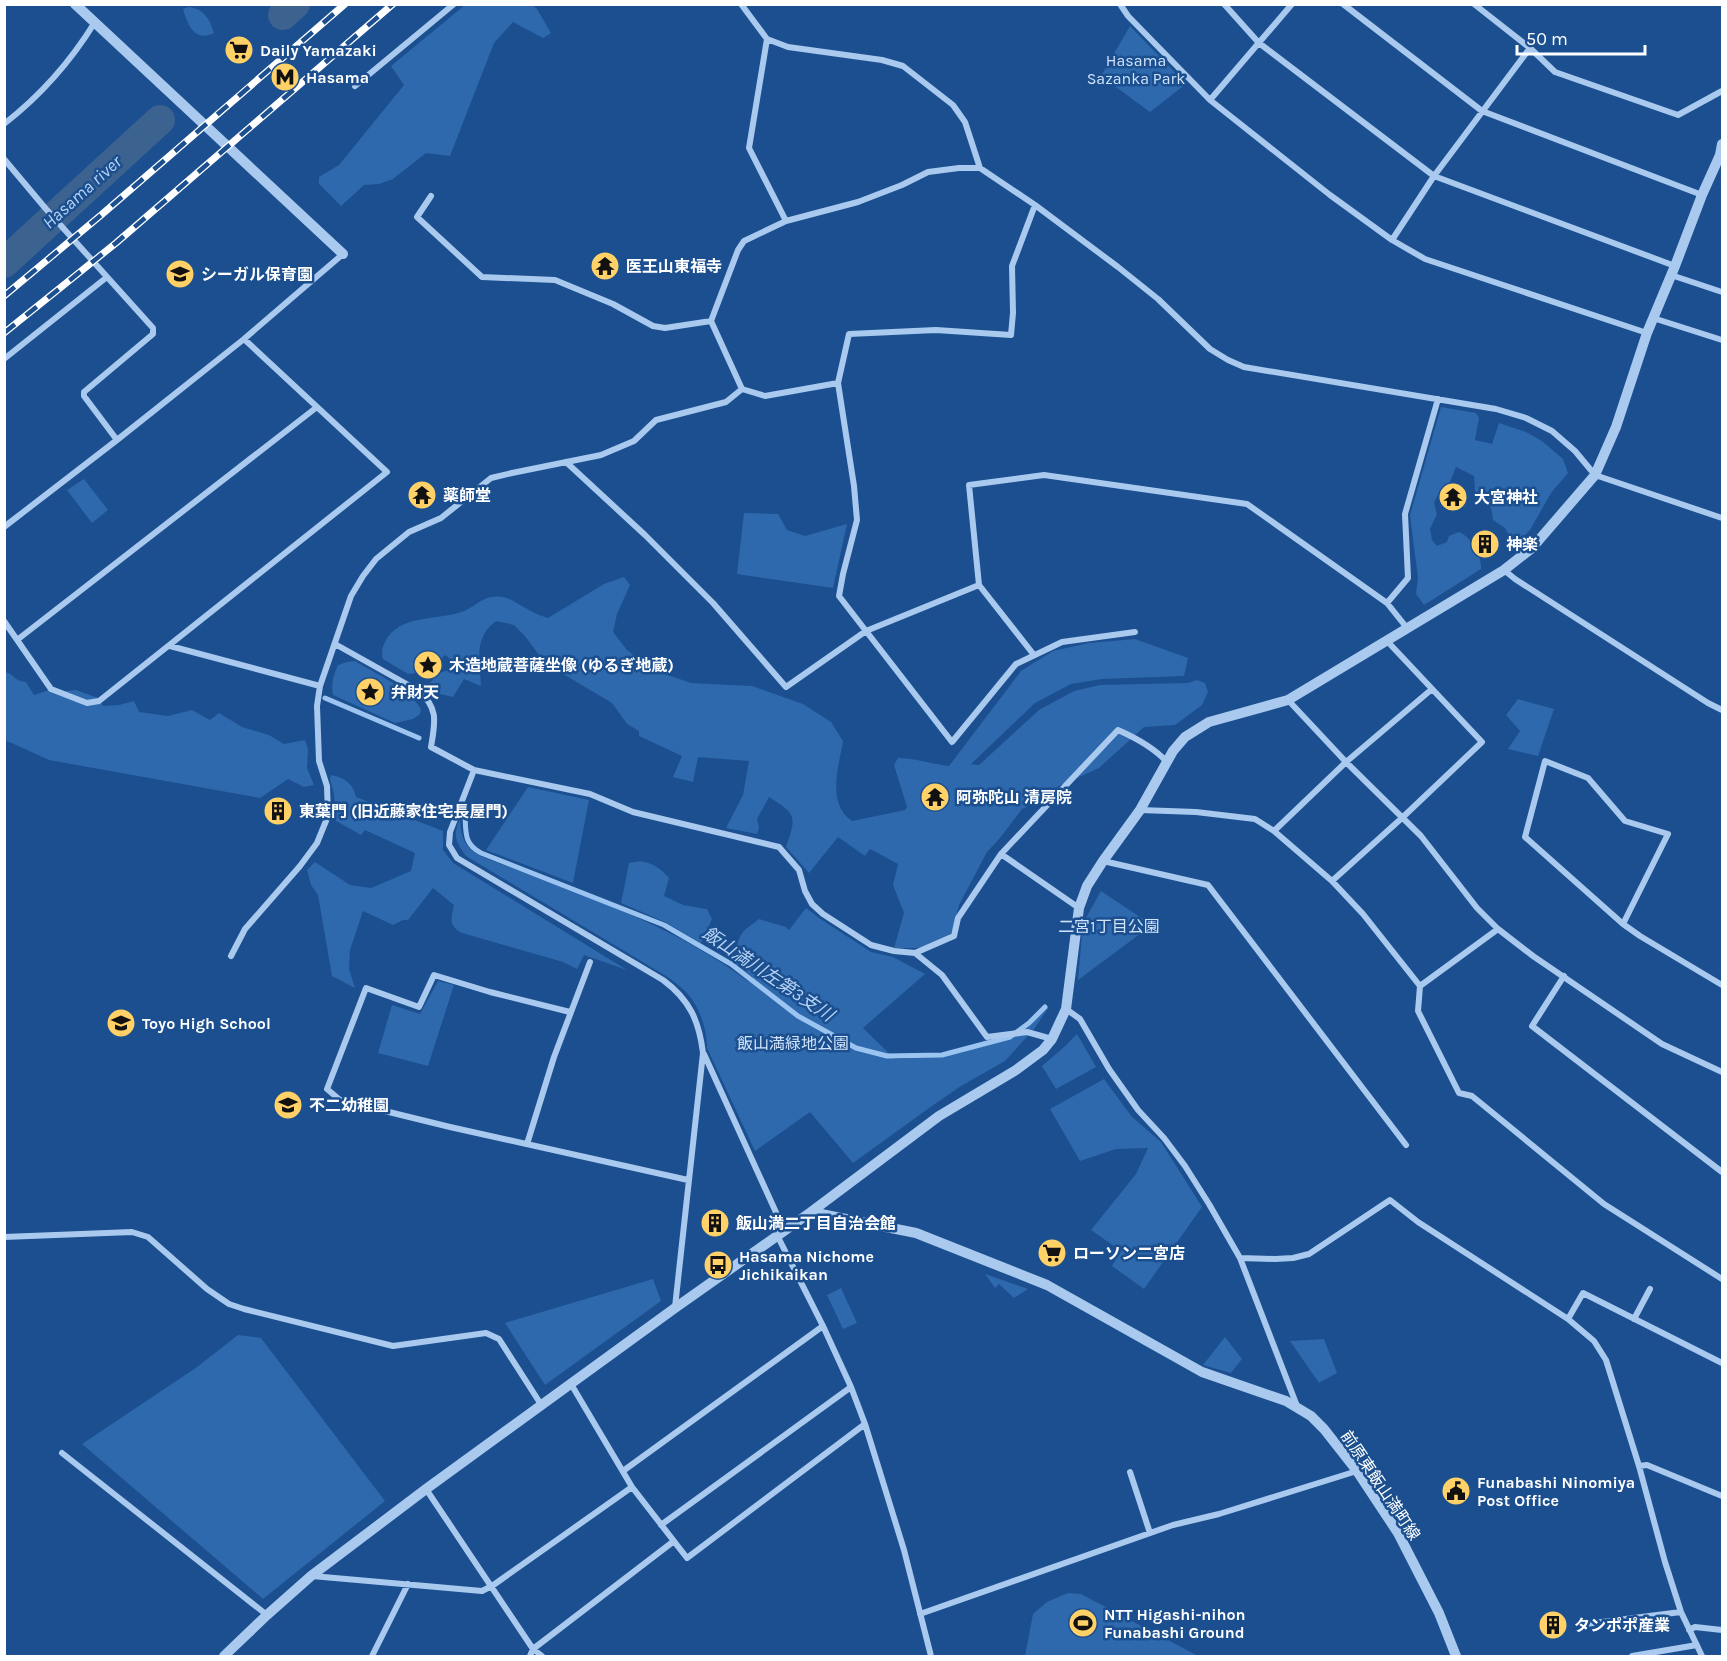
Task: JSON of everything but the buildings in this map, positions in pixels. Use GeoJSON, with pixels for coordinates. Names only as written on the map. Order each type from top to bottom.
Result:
{"type":"FeatureCollection","features":[{"type":"Feature","properties":{"kind":"street"},"geometry":{"type":"LineString","coordinates":[[4,527],[244,339],[343,254],[75,4]]}},
{"type":"Feature","properties":{"kind":"street"},"geometry":{"type":"LineString","coordinates":[[356,86],[454,4]]}},
{"type":"Feature","properties":{"kind":"street"},"geometry":{"type":"LineString","coordinates":[[741,4],[766,39],[788,46],[882,60],[903,66],[952,105],[965,122],[980,168]]}},
{"type":"Feature","properties":{"kind":"street"},"geometry":{"type":"LineString","coordinates":[[1120,4],[1128,16],[1210,100],[1330,195],[1392,240],[1425,259],[1647,333]]}},
{"type":"Feature","properties":{"kind":"street"},"geometry":{"type":"LineString","coordinates":[[1224,4],[1259,43],[1434,176],[1673,270],[1722,292]]}},
{"type":"Feature","properties":{"kind":"street"},"geometry":{"type":"LineString","coordinates":[[1210,100],[1292,4]]}},
{"type":"Feature","properties":{"kind":"street"},"geometry":{"type":"LineString","coordinates":[[1343,4],[1482,111],[1702,195]]}},
{"type":"Feature","properties":{"kind":"street"},"geometry":{"type":"LineString","coordinates":[[1474,4],[1530,48],[1555,72],[1678,116],[1722,91]]}},
{"type":"Feature","properties":{"kind":"street"},"geometry":{"type":"LineString","coordinates":[[4,124],[36,98],[96,22]]}},
{"type":"Feature","properties":{"kind":"street"},"geometry":{"type":"LineString","coordinates":[[766,39],[748,148],[786,220]]}},
{"type":"Feature","properties":{"kind":"street"},"geometry":{"type":"LineString","coordinates":[[1392,240],[1434,176],[1530,48]]}},
{"type":"Feature","properties":{"kind":"street"},"geometry":{"type":"LineString","coordinates":[[224,1656],[267,1614],[311,1576],[426,1489],[780,1232],[811,1212],[939,1116],[1016,1070],[1043,1050],[1052,1039],[1066,1009],[1079,908],[1087,886],[1140,810],[1166,761],[1185,737],[1209,722],[1288,700],[1504,570],[1532,548],[1595,475],[1616,427],[1647,333],[1720,154],[1722,144]]}},
{"type":"Feature","properties":{"kind":"street"},"geometry":{"type":"LineString","coordinates":[[4,159],[153,328],[153,334],[84,392],[84,396],[117,440]]}},
{"type":"Feature","properties":{"kind":"street"},"geometry":{"type":"LineString","coordinates":[[838,382],[765,396],[742,389],[711,321],[738,250],[744,241],[786,220],[858,202],[902,186],[927,172],[980,168],[1035,205],[1118,267],[1158,299],[1210,350],[1228,360],[1244,367],[1496,409],[1526,418],[1552,430],[1575,451],[1595,475],[1722,518]]}},
{"type":"Feature","properties":{"kind":"street"},"geometry":{"type":"LineString","coordinates":[[432,196],[417,217],[482,277],[555,280],[613,304],[653,326],[665,328],[711,321]]}},
{"type":"Feature","properties":{"kind":"street"},"geometry":{"type":"LineString","coordinates":[[1035,205],[1012,266],[1011,335],[936,330],[849,334],[838,382],[857,520],[839,596],[952,742],[1016,664],[1062,642],[1134,632]]}},
{"type":"Feature","properties":{"kind":"street"},"geometry":{"type":"LineString","coordinates":[[4,359],[107,277]]}},
{"type":"Feature","properties":{"kind":"street"},"geometry":{"type":"LineString","coordinates":[[1653,318],[1722,340]]}},
{"type":"Feature","properties":{"kind":"street"},"geometry":{"type":"LineString","coordinates":[[4,621],[51,689],[87,703],[99,701],[387,472],[244,339]]}},
{"type":"Feature","properties":{"kind":"street"},"geometry":{"type":"LineString","coordinates":[[231,956],[245,929],[317,843],[328,816],[327,786],[319,761],[317,706],[320,686],[351,596],[376,559],[409,532],[441,518],[491,478],[601,455],[634,441],[656,420],[726,402],[742,389]]}},
{"type":"Feature","properties":{"kind":"street"},"geometry":{"type":"LineString","coordinates":[[1387,603],[1408,578],[1405,514],[1438,399]]}},
{"type":"Feature","properties":{"kind":"street"},"geometry":{"type":"LineString","coordinates":[[17,640],[318,407]]}},
{"type":"Feature","properties":{"kind":"street"},"geometry":{"type":"LineString","coordinates":[[566,462],[645,535],[713,603],[786,687],[866,631],[979,585]]}},
{"type":"Feature","properties":{"kind":"street"},"geometry":{"type":"LineString","coordinates":[[1034,655],[979,585],[969,485],[1044,475],[1246,504],[1387,603],[1407,628]]}},
{"type":"Feature","properties":{"kind":"street"},"geometry":{"type":"LineString","coordinates":[[1504,570],[1553,604],[1722,710]]}},
{"type":"Feature","properties":{"kind":"street"},"geometry":{"type":"LineString","coordinates":[[1332,881],[1403,818],[1482,742],[1387,641]]}},
{"type":"Feature","properties":{"kind":"street"},"geometry":{"type":"LineString","coordinates":[[335,644],[427,698],[436,722],[431,747],[474,770],[590,794],[633,812],[778,847],[799,870],[805,891],[812,904],[823,914],[871,945],[894,951],[915,953],[954,936],[958,918],[1001,854],[1118,730],[1135,737],[1158,752],[1166,761]]}},
{"type":"Feature","properties":{"kind":"street"},"geometry":{"type":"LineString","coordinates":[[170,646],[320,686]]}},
{"type":"Feature","properties":{"kind":"street"},"geometry":{"type":"LineString","coordinates":[[1274,831],[1346,762],[1432,689]]}},
{"type":"Feature","properties":{"kind":"street"},"geometry":{"type":"LineString","coordinates":[[1288,700],[1346,762],[1421,836],[1477,908],[1498,929],[1533,956],[1662,1044],[1722,1072]]}},
{"type":"Feature","properties":{"kind":"street"},"geometry":{"type":"LineString","coordinates":[[1623,924],[1668,834],[1625,821],[1588,778],[1545,761],[1525,837],[1623,924],[1722,985]]}},
{"type":"Feature","properties":{"kind":"street"},"geometry":{"type":"LineString","coordinates":[[474,770],[450,832],[449,845],[456,858],[671,986],[692,1011],[700,1031],[703,1053],[675,1308]]}},
{"type":"Feature","properties":{"kind":"street"},"geometry":{"type":"LineString","coordinates":[[1140,810],[1196,812],[1255,819],[1274,831],[1332,881],[1363,914],[1420,987],[1418,1011],[1460,1093],[1472,1096],[1604,1204],[1722,1279]]}},
{"type":"Feature","properties":{"kind":"street"},"geometry":{"type":"LineString","coordinates":[[1001,854],[1079,908]]}},
{"type":"Feature","properties":{"kind":"street"},"geometry":{"type":"LineString","coordinates":[[1103,861],[1208,885],[1406,1145]]}},
{"type":"Feature","properties":{"kind":"street"},"geometry":{"type":"LineString","coordinates":[[1420,987],[1498,929]]}},
{"type":"Feature","properties":{"kind":"street"},"geometry":{"type":"LineString","coordinates":[[915,953],[942,975],[987,1037],[1028,1032],[1052,1039]]}},
{"type":"Feature","properties":{"kind":"street"},"geometry":{"type":"LineString","coordinates":[[527,1144],[570,1012],[590,962]]}},
{"type":"Feature","properties":{"kind":"street"},"geometry":{"type":"LineString","coordinates":[[570,1012],[434,975],[419,1007],[366,988],[327,1089],[340,1100],[450,1128],[688,1180]]}},
{"type":"Feature","properties":{"kind":"street"},"geometry":{"type":"LineString","coordinates":[[1564,976],[1532,1026],[1722,1172]]}},
{"type":"Feature","properties":{"kind":"street"},"geometry":{"type":"LineString","coordinates":[[1066,1009],[1080,1019],[1126,1093],[1185,1166],[1209,1204],[1240,1258],[1297,1407]]}},
{"type":"Feature","properties":{"kind":"street"},"geometry":{"type":"LineString","coordinates":[[703,1053],[780,1232],[851,1387],[865,1424],[904,1550],[932,1656]]}},
{"type":"Feature","properties":{"kind":"street"},"geometry":{"type":"LineString","coordinates":[[1240,1258],[1284,1258],[1309,1254],[1390,1200],[1418,1222],[1568,1319],[1594,1341],[1606,1360],[1681,1612],[1702,1656]]}},
{"type":"Feature","properties":{"kind":"street","name":"前原東飯山満町線"},"geometry":{"type":"LineString","coordinates":[[811,1212],[916,1233],[1047,1285],[1202,1372],[1286,1401],[1311,1416],[1357,1471],[1398,1533],[1439,1613],[1456,1656]]}},
{"type":"Feature","properties":{"kind":"street"},"geometry":{"type":"LineString","coordinates":[[4,1237],[132,1232],[148,1237],[207,1289],[229,1304],[393,1346],[486,1333],[499,1339],[542,1406]]}},
{"type":"Feature","properties":{"kind":"street"},"geometry":{"type":"LineString","coordinates":[[1634,1319],[1650,1289]]}},
{"type":"Feature","properties":{"kind":"street"},"geometry":{"type":"LineString","coordinates":[[1568,1319],[1583,1293],[1722,1363]]}},
{"type":"Feature","properties":{"kind":"street"},"geometry":{"type":"LineString","coordinates":[[623,1471],[823,1326]]}},
{"type":"Feature","properties":{"kind":"street"},"geometry":{"type":"LineString","coordinates":[[571,1384],[632,1487],[687,1558],[865,1424]]}},
{"type":"Feature","properties":{"kind":"street"},"geometry":{"type":"LineString","coordinates":[[661,1525],[851,1387]]}},
{"type":"Feature","properties":{"kind":"street"},"geometry":{"type":"LineString","coordinates":[[63,1453],[267,1614]]}},
{"type":"Feature","properties":{"kind":"street"},"geometry":{"type":"LineString","coordinates":[[1639,1466],[1647,1465],[1722,1496]]}},
{"type":"Feature","properties":{"kind":"street"},"geometry":{"type":"LineString","coordinates":[[920,1614],[1150,1533],[1357,1471]]}},
{"type":"Feature","properties":{"kind":"street"},"geometry":{"type":"LineString","coordinates":[[1130,1472],[1150,1533]]}},
{"type":"Feature","properties":{"kind":"street"},"geometry":{"type":"LineString","coordinates":[[311,1576],[482,1591],[632,1487]]}},
{"type":"Feature","properties":{"kind":"street"},"geometry":{"type":"LineString","coordinates":[[426,1489],[533,1649],[542,1656]]}},
{"type":"Feature","properties":{"kind":"street"},"geometry":{"type":"LineString","coordinates":[[531,1656],[533,1649],[674,1541]]}},
{"type":"Feature","properties":{"kind":"street"},"geometry":{"type":"LineString","coordinates":[[372,1656],[408,1584]]}},
{"type":"Feature","properties":{"kind":"street"},"geometry":{"type":"LineString","coordinates":[[1586,1624],[1681,1612]]}},
{"type":"Feature","properties":{"kind":"street"},"geometry":{"type":"LineString","coordinates":[[1689,1629],[1722,1630]]}},
{"type":"Feature","properties":{"kind":"street"},"geometry":{"type":"LineString","coordinates":[[1632,1656],[1696,1645]]}},
{"type":"Feature","properties":{"kind":"green space"},"geometry":{"type":"Polygon","coordinates":[[[465,5],[532,5],[537,9],[551,33],[543,38],[513,22],[494,43],[450,156],[426,153],[393,179],[379,184],[364,185],[341,206],[319,184],[319,177],[339,165],[404,85],[391,66],[465,5]]]}},
{"type":"Feature","properties":{"kind":"green space"},"geometry":{"type":"Polygon","coordinates":[[[189,7],[199,10],[206,16],[214,33],[202,36],[193,30],[183,9],[189,7]]]}},
{"type":"Feature","properties":{"kind":"green space","name":"Hasama Sazanka Park"},"geometry":{"type":"Polygon","coordinates":[[[1130,26],[1186,84],[1150,112],[1101,76],[1130,26]]]}},
{"type":"Feature","properties":{"kind":"green space"},"geometry":{"type":"Polygon","coordinates":[[[1441,407],[1476,413],[1479,418],[1475,440],[1492,444],[1499,423],[1526,432],[1542,441],[1563,459],[1568,473],[1551,493],[1530,530],[1519,541],[1512,542],[1505,528],[1493,520],[1491,507],[1475,492],[1474,476],[1456,467],[1448,487],[1440,490],[1434,503],[1437,514],[1430,529],[1432,540],[1437,546],[1447,542],[1449,536],[1459,532],[1463,534],[1478,552],[1481,569],[1424,605],[1416,594],[1418,578],[1410,515],[1441,407]]]}},
{"type":"Feature","properties":{"kind":"green space"},"geometry":{"type":"Polygon","coordinates":[[[84,479],[108,510],[92,523],[67,490],[84,479]]]}},
{"type":"Feature","properties":{"kind":"green space"},"geometry":{"type":"Polygon","coordinates":[[[744,513],[778,514],[787,530],[805,536],[847,524],[833,588],[737,574],[744,513]]]}},
{"type":"Feature","properties":{"kind":"green space"},"geometry":{"type":"Polygon","coordinates":[[[624,577],[630,585],[617,614],[613,632],[627,650],[656,671],[691,683],[752,686],[803,704],[831,722],[843,741],[836,784],[839,804],[852,821],[905,810],[907,807],[894,765],[898,758],[949,766],[1021,671],[1053,651],[1089,643],[1135,639],[1188,658],[1184,676],[1102,679],[1071,684],[1035,703],[971,764],[979,765],[1039,710],[1074,691],[1100,685],[1188,683],[1197,680],[1205,683],[1208,692],[1202,705],[1175,725],[1144,727],[1099,768],[1059,786],[1041,800],[1022,809],[987,852],[959,905],[952,932],[932,946],[894,948],[904,913],[893,885],[898,864],[870,849],[865,856],[838,837],[809,873],[786,847],[792,828],[792,817],[785,808],[769,797],[757,819],[759,828],[757,834],[726,828],[743,795],[749,761],[698,757],[693,782],[673,777],[682,756],[639,736],[639,731],[627,724],[612,703],[553,668],[514,625],[496,621],[489,628],[481,642],[479,659],[481,686],[464,679],[453,697],[431,692],[429,684],[439,673],[449,670],[454,662],[445,655],[438,662],[424,658],[416,673],[408,674],[383,659],[383,646],[391,633],[410,622],[464,611],[496,596],[509,599],[548,618],[604,584],[624,577]]]}},
{"type":"Feature","properties":{"kind":"green space"},"geometry":{"type":"Polygon","coordinates":[[[355,661],[409,694],[421,709],[420,714],[413,719],[395,723],[333,695],[333,680],[338,665],[355,661]]]}},
{"type":"Feature","properties":{"kind":"green space"},"geometry":{"type":"Polygon","coordinates":[[[5,672],[26,682],[34,695],[49,690],[57,692],[76,690],[98,698],[103,706],[134,701],[139,712],[168,716],[192,710],[210,720],[219,713],[242,727],[269,735],[284,744],[305,740],[308,749],[307,768],[314,785],[304,787],[288,779],[260,798],[49,760],[5,740],[5,672]]]}},
{"type":"Feature","properties":{"kind":"green space"},"geometry":{"type":"Polygon","coordinates":[[[1518,699],[1554,709],[1538,756],[1508,749],[1520,731],[1506,715],[1518,699]]]}},
{"type":"Feature","properties":{"kind":"green space"},"geometry":{"type":"Polygon","coordinates":[[[331,775],[348,782],[356,797],[443,831],[443,850],[453,863],[627,970],[584,955],[577,969],[563,962],[462,933],[454,927],[452,921],[454,905],[433,888],[408,920],[393,925],[363,911],[350,950],[349,969],[355,988],[332,976],[318,895],[311,885],[307,870],[315,862],[350,885],[371,888],[411,871],[415,853],[365,830],[361,835],[336,821],[331,775]]]}},
{"type":"Feature","properties":{"kind":"green space"},"geometry":{"type":"Polygon","coordinates":[[[528,787],[589,800],[573,883],[486,850],[528,787]]]}},
{"type":"Feature","properties":{"kind":"green space","name":"飯山満緑地公園"},"geometry":{"type":"Polygon","coordinates":[[[460,819],[464,841],[480,856],[585,895],[653,925],[719,961],[749,982],[753,977],[731,958],[739,938],[759,919],[789,930],[806,908],[871,952],[893,957],[925,974],[863,1028],[895,1059],[944,1057],[1011,1039],[1049,1007],[1034,1029],[1005,1061],[961,1086],[853,1163],[810,1112],[755,1151],[707,1048],[704,1025],[698,1010],[685,991],[666,976],[466,856],[456,839],[460,819]]]}},
{"type":"Feature","properties":{"kind":"green space"},"geometry":{"type":"Polygon","coordinates":[[[641,861],[656,867],[669,878],[664,896],[683,905],[707,909],[712,919],[701,943],[665,922],[621,903],[629,863],[641,861]]]}},
{"type":"Feature","properties":{"kind":"green space","name":"二宮1丁目公園"},"geometry":{"type":"Polygon","coordinates":[[[1101,891],[1152,925],[1078,980],[1083,923],[1101,891]]]}},
{"type":"Feature","properties":{"kind":"green space"},"geometry":{"type":"Polygon","coordinates":[[[438,981],[454,985],[428,1066],[378,1053],[392,1005],[420,1014],[438,981]]]}},
{"type":"Feature","properties":{"kind":"green space"},"geometry":{"type":"Polygon","coordinates":[[[1077,1034],[1096,1067],[1056,1089],[1042,1066],[1077,1034]]]}},
{"type":"Feature","properties":{"kind":"green space"},"geometry":{"type":"Polygon","coordinates":[[[1104,1079],[1132,1117],[1161,1142],[1202,1207],[1144,1289],[1112,1266],[1121,1251],[1091,1230],[1136,1174],[1148,1148],[1116,1149],[1080,1161],[1050,1109],[1104,1079]]]}},
{"type":"Feature","properties":{"kind":"green space"},"geometry":{"type":"Polygon","coordinates":[[[985,1274],[1028,1289],[1014,1298],[999,1284],[995,1288],[985,1274]]]}},
{"type":"Feature","properties":{"kind":"green space"},"geometry":{"type":"Polygon","coordinates":[[[653,1279],[661,1301],[545,1385],[505,1323],[653,1279]]]}},
{"type":"Feature","properties":{"kind":"green space"},"geometry":{"type":"Polygon","coordinates":[[[841,1288],[857,1323],[843,1329],[827,1295],[841,1288]]]}},
{"type":"Feature","properties":{"kind":"green space"},"geometry":{"type":"Polygon","coordinates":[[[238,1335],[261,1338],[385,1501],[263,1599],[82,1444],[197,1367],[238,1335]]]}},
{"type":"Feature","properties":{"kind":"green space"},"geometry":{"type":"Polygon","coordinates":[[[1225,1337],[1242,1359],[1231,1373],[1203,1365],[1225,1337]]]}},
{"type":"Feature","properties":{"kind":"green space"},"geometry":{"type":"Polygon","coordinates":[[[1324,1339],[1337,1373],[1319,1383],[1290,1341],[1324,1339]]]}},
{"type":"Feature","properties":{"kind":"green space","name":"NTT Higashi-nihon Funabashi Ground"},"geometry":{"type":"Polygon","coordinates":[[[1068,1593],[1081,1594],[1198,1656],[1025,1656],[1033,1614],[1047,1602],[1068,1593]]]}},
{"type":"Feature","properties":{"kind":"waterway","name":"Hasama river"},"geometry":{"type":"LineString","coordinates":[[283,15],[295,4]]}},
{"type":"Feature","properties":{"kind":"waterway","name":"Hasama river"},"geometry":{"type":"LineString","coordinates":[[4,263],[160,120]]}},
{"type":"Feature","properties":{"kind":"waterway","name":"飯山満川左第3支川"},"geometry":{"type":"LineString","coordinates":[[325,698],[419,738]]}},
{"type":"Feature","properties":{"kind":"waterway","name":"飯山満川左第3支川"},"geometry":{"type":"LineString","coordinates":[[465,816],[466,833],[475,850],[664,925],[731,964],[798,1016],[856,1048],[887,1056],[942,1055],[1010,1037],[1045,1007]]}},
{"type":"Feature","properties":{"kind":"railway"},"geometry":{"type":"LineString","coordinates":[[4,296],[345,4]]}},
{"type":"Feature","properties":{"kind":"railway"},"geometry":{"type":"LineString","coordinates":[[4,333],[116,243],[393,4]]}},
{"type":"Feature","properties":{"kind":"place","name":"Daily Yamazaki"},"geometry":{"type":"Point","coordinates":[239,50]}},
{"type":"Feature","properties":{"kind":"place","name":"Hasama"},"geometry":{"type":"Point","coordinates":[285,77]}},
{"type":"Feature","properties":{"kind":"place","name":"医王山東福寺"},"geometry":{"type":"Point","coordinates":[605,266]}},
{"type":"Feature","properties":{"kind":"place","name":"シーガル保育園"},"geometry":{"type":"Point","coordinates":[180,274]}},
{"type":"Feature","properties":{"kind":"place","name":"薬師堂"},"geometry":{"type":"Point","coordinates":[422,495]}},
{"type":"Feature","properties":{"kind":"place","name":"大宮神社"},"geometry":{"type":"Point","coordinates":[1453,497]}},
{"type":"Feature","properties":{"kind":"place","name":"神楽"},"geometry":{"type":"Point","coordinates":[1485,544]}},
{"type":"Feature","properties":{"kind":"place","name":"木造地蔵菩薩坐像 (ゆるぎ地蔵)"},"geometry":{"type":"Point","coordinates":[428,665]}},
{"type":"Feature","properties":{"kind":"place","name":"弁財天"},"geometry":{"type":"Point","coordinates":[370,692]}},
{"type":"Feature","properties":{"kind":"place","name":"阿弥陀山 清房院"},"geometry":{"type":"Point","coordinates":[935,797]}},
{"type":"Feature","properties":{"kind":"place","name":"東葉門 (旧近藤家住宅長屋門)"},"geometry":{"type":"Point","coordinates":[278,811]}},
{"type":"Feature","properties":{"kind":"place","name":"Toyo High School"},"geometry":{"type":"Point","coordinates":[121,1023]}},
{"type":"Feature","properties":{"kind":"place","name":"不二幼稚園"},"geometry":{"type":"Point","coordinates":[288,1105]}},
{"type":"Feature","properties":{"kind":"place","name":"飯山満二丁目自治会館"},"geometry":{"type":"Point","coordinates":[715,1223]}},
{"type":"Feature","properties":{"kind":"place","name":"ローソン二宮店"},"geometry":{"type":"Point","coordinates":[1052,1253]}},
{"type":"Feature","properties":{"kind":"place","name":"Hasama Nichome Jichikaikan"},"geometry":{"type":"Point","coordinates":[718,1265]}},
{"type":"Feature","properties":{"kind":"place","name":"Funabashi Ninomiya Post Office"},"geometry":{"type":"Point","coordinates":[1456,1491]}},
{"type":"Feature","properties":{"kind":"place","name":"NTT Higashi-nihon Funabashi Ground"},"geometry":{"type":"Point","coordinates":[1083,1623]}},
{"type":"Feature","properties":{"kind":"place","name":"タンポポ産業"},"geometry":{"type":"Point","coordinates":[1553,1625]}}]}
